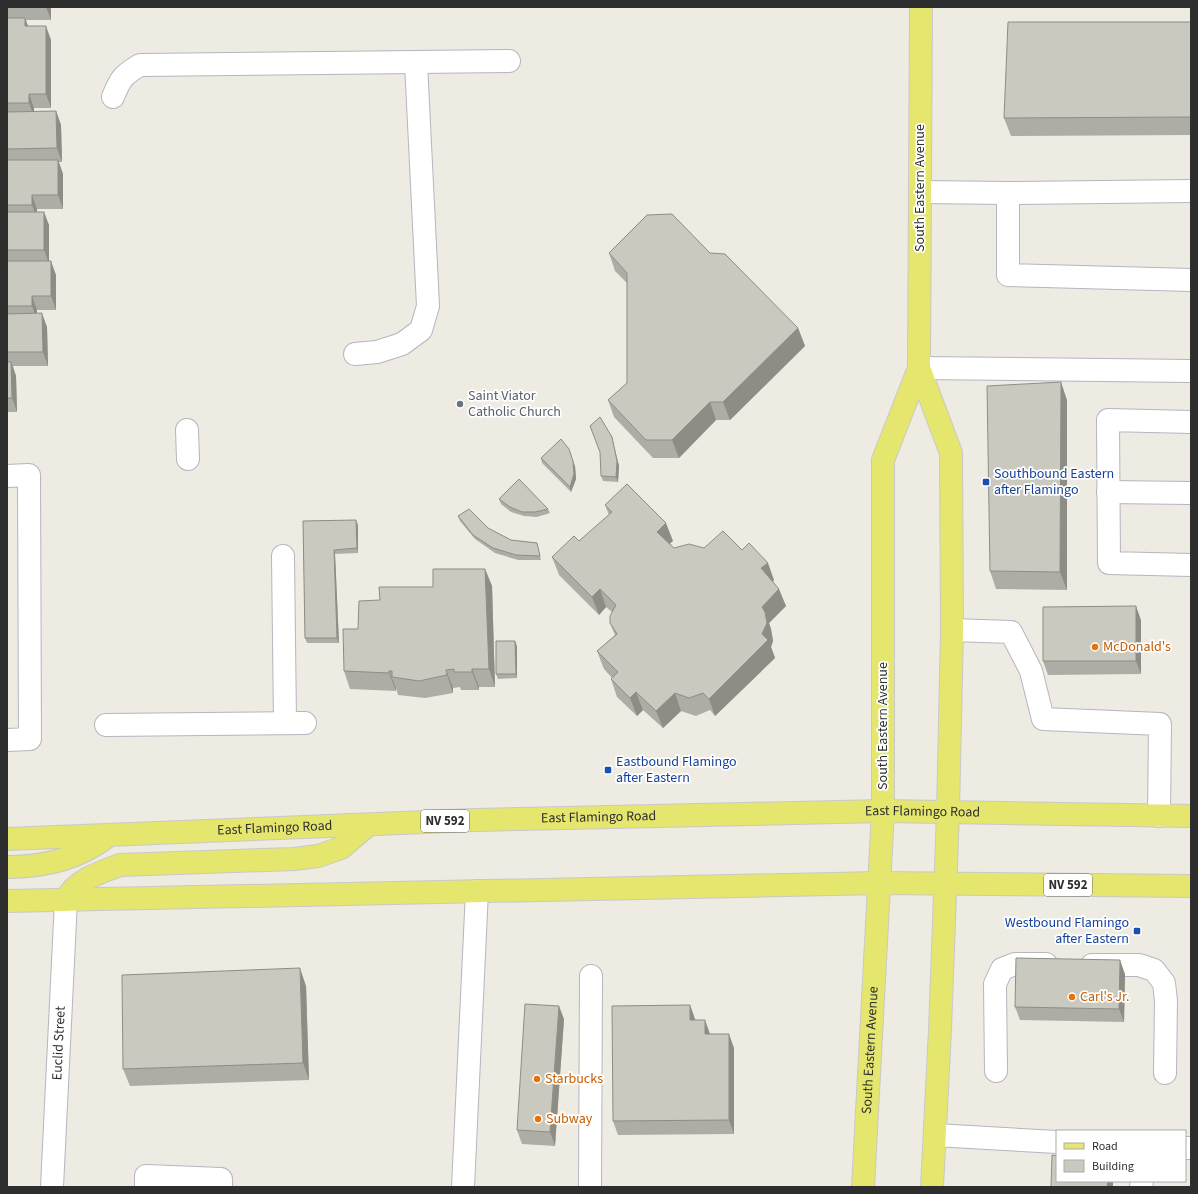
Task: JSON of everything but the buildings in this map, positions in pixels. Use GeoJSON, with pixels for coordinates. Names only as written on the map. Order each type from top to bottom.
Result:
{"type":"FeatureCollection","features":[{"type":"Feature","properties":{"kind":"main road","name":"South Eastern Avenue"},"geometry":{"type":"LineString","coordinates":[[921,7],[920,368],[951,452],[952,630],[948,812],[932,1187]]}},
{"type":"Feature","properties":{"kind":"main road","name":"South Eastern Avenue"},"geometry":{"type":"LineString","coordinates":[[863,1187],[883,811],[883,460],[920,368]]}},
{"type":"Feature","properties":{"kind":"main road","name":"East Flamingo Road"},"geometry":{"type":"LineString","coordinates":[[7,839],[475,820],[883,811],[1191,816]]}},
{"type":"Feature","properties":{"kind":"main road"},"geometry":{"type":"LineString","coordinates":[[66,900],[70,890],[104,870],[120,865],[294,859],[318,856],[341,848],[368,825]]}},
{"type":"Feature","properties":{"kind":"main road"},"geometry":{"type":"LineString","coordinates":[[7,867],[30,867],[55,863],[97,845],[110,835]]}},
{"type":"Feature","properties":{"kind":"main road","name":"NV 592"},"geometry":{"type":"LineString","coordinates":[[7,901],[879,883],[1191,886]]}},
{"type":"Feature","properties":{"kind":"street"},"geometry":{"type":"LineString","coordinates":[[114,97],[120,81],[126,73],[140,65],[509,61]]}},
{"type":"Feature","properties":{"kind":"street"},"geometry":{"type":"LineString","coordinates":[[355,354],[377,352],[402,344],[421,330],[428,306],[416,63]]}},
{"type":"Feature","properties":{"kind":"street"},"geometry":{"type":"LineString","coordinates":[[920,192],[1008,193],[1191,191]]}},
{"type":"Feature","properties":{"kind":"street"},"geometry":{"type":"LineString","coordinates":[[1008,193],[1008,275],[1191,280]]}},
{"type":"Feature","properties":{"kind":"street"},"geometry":{"type":"LineString","coordinates":[[920,368],[1191,371]]}},
{"type":"Feature","properties":{"kind":"street"},"geometry":{"type":"LineString","coordinates":[[1191,422],[1108,420],[1109,563],[1191,565]]}},
{"type":"Feature","properties":{"kind":"street"},"geometry":{"type":"LineString","coordinates":[[187,430],[188,459]]}},
{"type":"Feature","properties":{"kind":"street"},"geometry":{"type":"LineString","coordinates":[[7,476],[29,475],[30,739],[7,740]]}},
{"type":"Feature","properties":{"kind":"street"},"geometry":{"type":"LineString","coordinates":[[1108,492],[1191,493]]}},
{"type":"Feature","properties":{"kind":"street"},"geometry":{"type":"LineString","coordinates":[[106,725],[295,723],[283,556]]}},
{"type":"Feature","properties":{"kind":"street"},"geometry":{"type":"LineString","coordinates":[[952,630],[1011,632],[1032,671],[1043,719],[1160,724],[1159,816]]}},
{"type":"Feature","properties":{"kind":"street"},"geometry":{"type":"LineString","coordinates":[[463,1187],[477,891]]}},
{"type":"Feature","properties":{"kind":"street","name":"Euclid Street"},"geometry":{"type":"LineString","coordinates":[[52,1187],[66,900]]}},
{"type":"Feature","properties":{"kind":"street"},"geometry":{"type":"LineString","coordinates":[[996,1070],[995,984],[1002,969],[1015,964],[1138,965],[1154,970],[1164,983],[1166,1001],[1165,1073]]}},
{"type":"Feature","properties":{"kind":"street"},"geometry":{"type":"LineString","coordinates":[[590,1187],[591,976]]}},
{"type":"Feature","properties":{"kind":"street"},"geometry":{"type":"LineString","coordinates":[[935,1134],[1056,1142]]}},
{"type":"Feature","properties":{"kind":"street"},"geometry":{"type":"LineString","coordinates":[[146,1187],[146,1176],[221,1179],[221,1187]]}},
{"type":"Feature","properties":{"kind":"place","name":"Saint Viator Catholic Church"},"geometry":{"type":"Point","coordinates":[460,404]}},
{"type":"Feature","properties":{"kind":"place","name":"Southbound Eastern after Flamingo"},"geometry":{"type":"Point","coordinates":[986,482]}},
{"type":"Feature","properties":{"kind":"place","name":"McDonald's"},"geometry":{"type":"Point","coordinates":[1095,647]}},
{"type":"Feature","properties":{"kind":"place","name":"Eastbound Flamingo after Eastern"},"geometry":{"type":"Point","coordinates":[608,770]}},
{"type":"Feature","properties":{"kind":"place","name":"Westbound Flamingo after Eastern"},"geometry":{"type":"Point","coordinates":[1137,931]}},
{"type":"Feature","properties":{"kind":"place","name":"Carl's Jr."},"geometry":{"type":"Point","coordinates":[1072,997]}},
{"type":"Feature","properties":{"kind":"place","name":"Starbucks"},"geometry":{"type":"Point","coordinates":[537,1079]}},
{"type":"Feature","properties":{"kind":"place","name":"Subway"},"geometry":{"type":"Point","coordinates":[538,1119]}}]}
